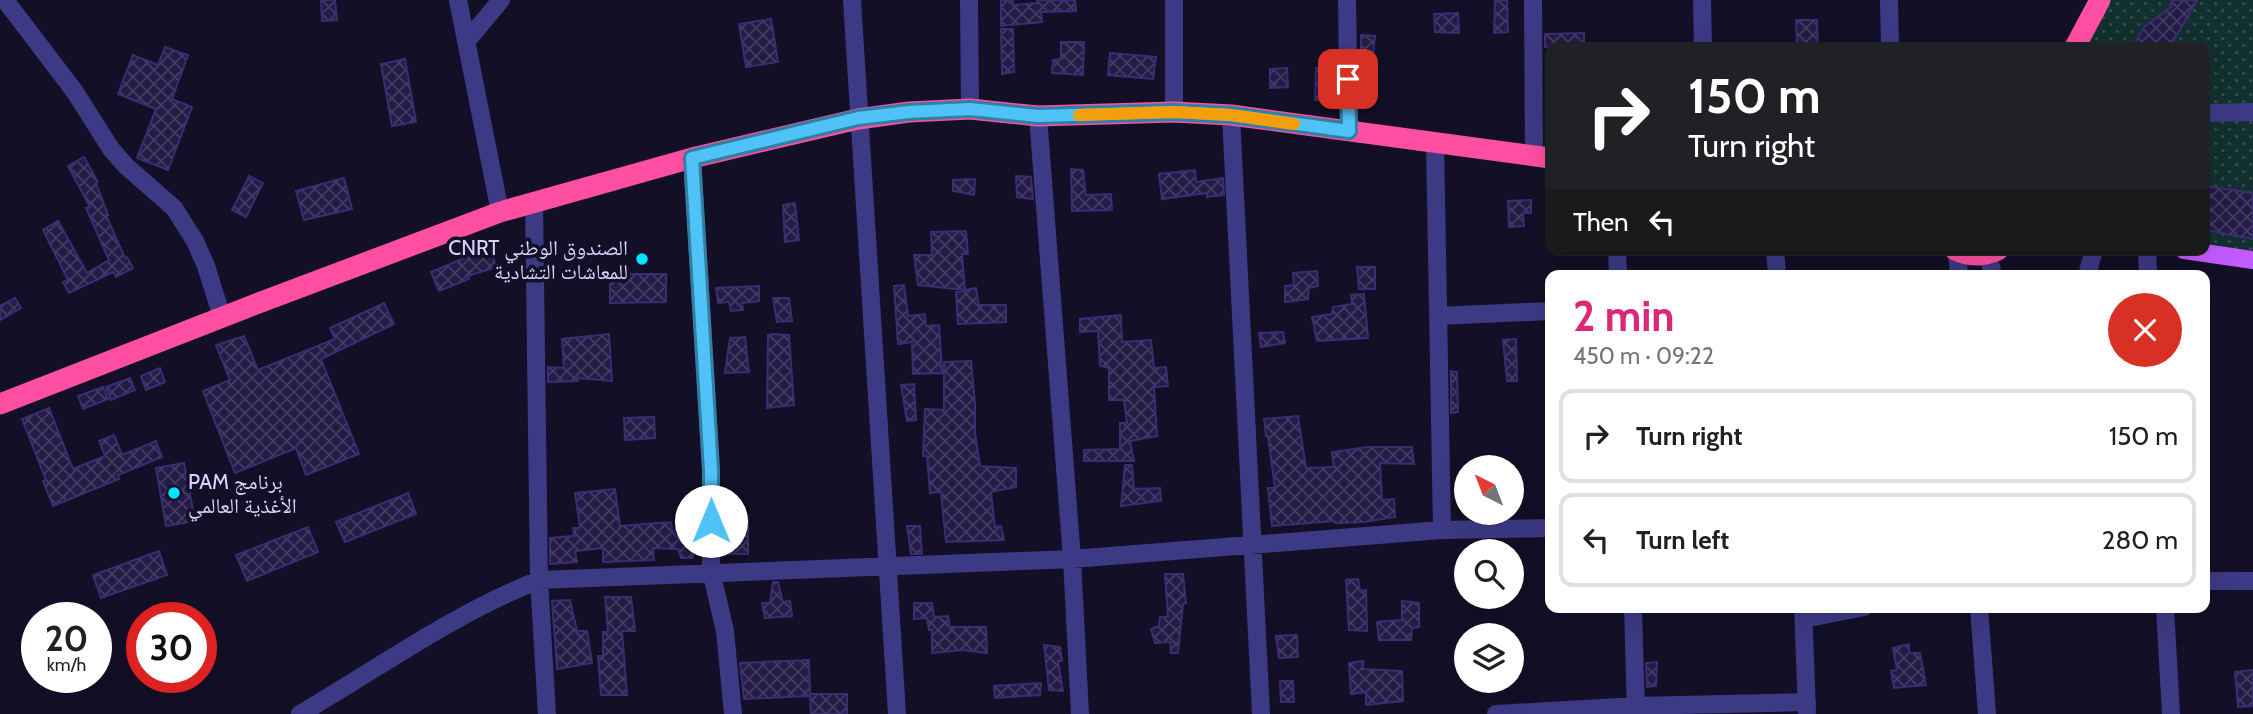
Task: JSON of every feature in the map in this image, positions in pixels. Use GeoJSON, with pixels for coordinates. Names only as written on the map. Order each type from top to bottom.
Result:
{"type":"FeatureCollection","features":[{"type":"Feature","properties":{"kind":"highway"},"geometry":{"type":"LineString","coordinates":[[2078,42],[2100,0]]}},
{"type":"Feature","properties":{"kind":"highway"},"geometry":{"type":"LineString","coordinates":[[0,404],[500,212],[692,158],[858,118],[970,109],[1038,116],[1174,112],[1231,115],[1542,157]]}},
{"type":"Feature","properties":{"kind":"highway"},"geometry":{"type":"LineString","coordinates":[[1972,256],[1993,260]]}},
{"type":"Feature","properties":{"kind":"main road"},"geometry":{"type":"LineString","coordinates":[[2210,254],[2253,260]]}},
{"type":"Feature","properties":{"kind":"street"},"geometry":{"type":"LineString","coordinates":[[5,0],[75,92],[111,149],[125,166],[174,208],[195,241],[222,317]]}},
{"type":"Feature","properties":{"kind":"street"},"geometry":{"type":"LineString","coordinates":[[458,0],[500,212]]}},
{"type":"Feature","properties":{"kind":"street"},"geometry":{"type":"LineString","coordinates":[[466,42],[500,0]]}},
{"type":"Feature","properties":{"kind":"street"},"geometry":{"type":"LineString","coordinates":[[852,0],[897,714]]}},
{"type":"Feature","properties":{"kind":"street"},"geometry":{"type":"LineString","coordinates":[[969,0],[970,109]]}},
{"type":"Feature","properties":{"kind":"street"},"geometry":{"type":"LineString","coordinates":[[1174,0],[1174,112]]}},
{"type":"Feature","properties":{"kind":"street"},"geometry":{"type":"LineString","coordinates":[[1347,0],[1349,131]]}},
{"type":"Feature","properties":{"kind":"street"},"geometry":{"type":"LineString","coordinates":[[1533,0],[1542,157]]}},
{"type":"Feature","properties":{"kind":"street"},"geometry":{"type":"LineString","coordinates":[[1702,0],[1703,42]]}},
{"type":"Feature","properties":{"kind":"street"},"geometry":{"type":"LineString","coordinates":[[1889,0],[1890,42]]}},
{"type":"Feature","properties":{"kind":"street"},"geometry":{"type":"LineString","coordinates":[[2210,113],[2253,112]]}},
{"type":"Feature","properties":{"kind":"street"},"geometry":{"type":"LineString","coordinates":[[1231,115],[1261,714]]}},
{"type":"Feature","properties":{"kind":"street"},"geometry":{"type":"LineString","coordinates":[[1038,116],[1072,558],[1080,714]]}},
{"type":"Feature","properties":{"kind":"street"},"geometry":{"type":"LineString","coordinates":[[1435,142],[1442,530]]}},
{"type":"Feature","properties":{"kind":"street"},"geometry":{"type":"LineString","coordinates":[[692,158],[711,470],[711,571],[725,631],[733,714]]}},
{"type":"Feature","properties":{"kind":"street"},"geometry":{"type":"LineString","coordinates":[[534,202],[539,580],[547,714]]}},
{"type":"Feature","properties":{"kind":"street"},"geometry":{"type":"LineString","coordinates":[[1438,316],[1545,311]]}},
{"type":"Feature","properties":{"kind":"street"},"geometry":{"type":"LineString","coordinates":[[300,714],[458,617],[503,594],[539,580],[1072,558],[1442,530],[1545,528]]}},
{"type":"Feature","properties":{"kind":"street"},"geometry":{"type":"LineString","coordinates":[[2210,581],[2253,581]]}},
{"type":"Feature","properties":{"kind":"street"},"geometry":{"type":"LineString","coordinates":[[1633,613],[1636,710]]}},
{"type":"Feature","properties":{"kind":"street"},"geometry":{"type":"LineString","coordinates":[[1496,714],[1807,708],[1803,613]]}},
{"type":"Feature","properties":{"kind":"street"},"geometry":{"type":"LineString","coordinates":[[1979,613],[1987,714]]}},
{"type":"Feature","properties":{"kind":"street"},"geometry":{"type":"LineString","coordinates":[[2165,613],[2171,714]]}},
{"type":"Feature","properties":{"kind":"green space"},"geometry":{"type":"Polygon","coordinates":[[[2100,0],[2253,0],[2253,260],[2210,251],[2210,42],[2078,42],[2100,0]]]}},
{"type":"Feature","properties":{"kind":"building"},"geometry":{"type":"Polygon","coordinates":[[[321,0],[335,0],[337,20],[322,21],[321,0]]]}},
{"type":"Feature","properties":{"kind":"building"},"geometry":{"type":"Polygon","coordinates":[[[1001,0],[1013,0],[1013,5],[1037,3],[1037,0],[1075,0],[1076,11],[1041,12],[1042,22],[1001,26],[1001,0]]]}},
{"type":"Feature","properties":{"kind":"building"},"geometry":{"type":"Polygon","coordinates":[[[1495,0],[1507,0],[1508,32],[1494,33],[1495,0]]]}},
{"type":"Feature","properties":{"kind":"building"},"geometry":{"type":"Polygon","coordinates":[[[2172,0],[2197,0],[2173,42],[2136,42],[2144,27],[2171,7],[2172,0]]]}},
{"type":"Feature","properties":{"kind":"building"},"geometry":{"type":"Polygon","coordinates":[[[1458,13],[1459,33],[1435,32],[1434,14],[1458,13]]]}},
{"type":"Feature","properties":{"kind":"building"},"geometry":{"type":"Polygon","coordinates":[[[771,19],[778,62],[746,67],[739,24],[771,19]]]}},
{"type":"Feature","properties":{"kind":"building"},"geometry":{"type":"Polygon","coordinates":[[[1796,20],[1817,20],[1818,42],[1797,42],[1796,20]]]}},
{"type":"Feature","properties":{"kind":"building"},"geometry":{"type":"Polygon","coordinates":[[[1001,29],[1013,29],[1014,72],[1002,74],[1001,29]]]}},
{"type":"Feature","properties":{"kind":"building"},"geometry":{"type":"Polygon","coordinates":[[[1584,33],[1584,42],[1545,42],[1545,34],[1584,33]]]}},
{"type":"Feature","properties":{"kind":"building"},"geometry":{"type":"Polygon","coordinates":[[[1361,35],[1375,36],[1370,83],[1361,83],[1361,35]]]}},
{"type":"Feature","properties":{"kind":"building"},"geometry":{"type":"Polygon","coordinates":[[[1061,42],[1084,42],[1083,75],[1052,73],[1053,60],[1061,59],[1061,42]]]}},
{"type":"Feature","properties":{"kind":"building"},"geometry":{"type":"Polygon","coordinates":[[[165,47],[188,55],[172,99],[192,107],[168,170],[137,158],[156,109],[118,94],[133,55],[158,65],[165,47]]]}},
{"type":"Feature","properties":{"kind":"building"},"geometry":{"type":"Polygon","coordinates":[[[1110,53],[1156,57],[1153,79],[1108,75],[1110,53]]]}},
{"type":"Feature","properties":{"kind":"building"},"geometry":{"type":"Polygon","coordinates":[[[405,59],[416,122],[392,126],[381,64],[405,59]]]}},
{"type":"Feature","properties":{"kind":"building"},"geometry":{"type":"Polygon","coordinates":[[[1328,67],[1329,102],[1315,100],[1316,68],[1328,67]]]}},
{"type":"Feature","properties":{"kind":"building"},"geometry":{"type":"Polygon","coordinates":[[[1287,68],[1288,87],[1270,88],[1270,69],[1287,68]]]}},
{"type":"Feature","properties":{"kind":"building"},"geometry":{"type":"Polygon","coordinates":[[[84,157],[98,182],[96,183],[106,215],[125,258],[127,257],[133,268],[116,277],[113,272],[69,293],[63,282],[68,280],[43,230],[58,221],[87,273],[109,260],[86,208],[90,207],[68,166],[84,157]]]}},
{"type":"Feature","properties":{"kind":"building"},"geometry":{"type":"Polygon","coordinates":[[[1071,169],[1083,170],[1086,195],[1111,194],[1112,210],[1072,211],[1071,169]]]}},
{"type":"Feature","properties":{"kind":"building"},"geometry":{"type":"Polygon","coordinates":[[[1195,170],[1196,182],[1223,178],[1224,195],[1207,197],[1207,193],[1162,199],[1159,174],[1195,170]]]}},
{"type":"Feature","properties":{"kind":"building"},"geometry":{"type":"Polygon","coordinates":[[[249,176],[263,183],[246,217],[232,210],[249,176]]]}},
{"type":"Feature","properties":{"kind":"building"},"geometry":{"type":"Polygon","coordinates":[[[1016,176],[1031,177],[1033,199],[1017,197],[1016,176]]]}},
{"type":"Feature","properties":{"kind":"building"},"geometry":{"type":"Polygon","coordinates":[[[344,178],[352,209],[304,220],[296,191],[344,178]]]}},
{"type":"Feature","properties":{"kind":"building"},"geometry":{"type":"Polygon","coordinates":[[[975,179],[974,195],[953,191],[953,180],[975,179]]]}},
{"type":"Feature","properties":{"kind":"building"},"geometry":{"type":"Polygon","coordinates":[[[2210,187],[2253,193],[2253,239],[2210,231],[2210,187]]]}},
{"type":"Feature","properties":{"kind":"building"},"geometry":{"type":"Polygon","coordinates":[[[1531,200],[1531,213],[1523,213],[1524,226],[1509,227],[1508,201],[1531,200]]]}},
{"type":"Feature","properties":{"kind":"building"},"geometry":{"type":"Polygon","coordinates":[[[795,203],[799,240],[785,242],[783,205],[795,203]]]}},
{"type":"Feature","properties":{"kind":"building"},"geometry":{"type":"Polygon","coordinates":[[[966,231],[968,254],[962,254],[965,290],[918,285],[914,255],[932,255],[931,232],[966,231]]]}},
{"type":"Feature","properties":{"kind":"building"},"geometry":{"type":"Polygon","coordinates":[[[491,251],[496,267],[468,276],[469,279],[439,291],[431,272],[491,251]]]}},
{"type":"Feature","properties":{"kind":"building"},"geometry":{"type":"Polygon","coordinates":[[[1357,267],[1375,267],[1375,289],[1359,289],[1357,267]]]}},
{"type":"Feature","properties":{"kind":"building"},"geometry":{"type":"Polygon","coordinates":[[[1317,271],[1318,286],[1309,288],[1308,299],[1285,302],[1285,286],[1294,285],[1293,273],[1317,271]]]}},
{"type":"Feature","properties":{"kind":"building"},"geometry":{"type":"Polygon","coordinates":[[[610,274],[666,274],[666,302],[610,303],[610,274]]]}},
{"type":"Feature","properties":{"kind":"building"},"geometry":{"type":"Polygon","coordinates":[[[904,285],[908,316],[925,314],[926,326],[939,325],[942,373],[913,374],[912,342],[898,344],[894,286],[904,285]]]}},
{"type":"Feature","properties":{"kind":"building"},"geometry":{"type":"Polygon","coordinates":[[[759,286],[759,301],[742,303],[743,310],[731,311],[729,302],[718,303],[716,288],[759,286]]]}},
{"type":"Feature","properties":{"kind":"building"},"geometry":{"type":"Polygon","coordinates":[[[976,288],[979,305],[1006,305],[1006,322],[958,324],[956,292],[976,288]]]}},
{"type":"Feature","properties":{"kind":"building"},"geometry":{"type":"Polygon","coordinates":[[[1364,294],[1368,338],[1317,341],[1312,317],[1332,314],[1333,307],[1352,304],[1351,295],[1364,294]]]}},
{"type":"Feature","properties":{"kind":"building"},"geometry":{"type":"Polygon","coordinates":[[[15,298],[21,308],[0,320],[0,306],[15,298]]]}},
{"type":"Feature","properties":{"kind":"building"},"geometry":{"type":"Polygon","coordinates":[[[773,298],[789,298],[792,321],[777,322],[773,298]]]}},
{"type":"Feature","properties":{"kind":"building"},"geometry":{"type":"Polygon","coordinates":[[[384,303],[394,324],[321,359],[359,454],[306,475],[296,448],[235,473],[203,391],[230,380],[216,345],[244,336],[258,370],[335,339],[330,328],[384,303]]]}},
{"type":"Feature","properties":{"kind":"building"},"geometry":{"type":"Polygon","coordinates":[[[1121,315],[1122,342],[1151,340],[1154,368],[1166,367],[1168,386],[1154,387],[1157,436],[1130,441],[1134,461],[1084,461],[1084,450],[1120,449],[1120,423],[1127,423],[1124,400],[1109,400],[1109,368],[1100,366],[1098,331],[1080,332],[1080,319],[1121,315]]]}},
{"type":"Feature","properties":{"kind":"building"},"geometry":{"type":"Polygon","coordinates":[[[1283,332],[1285,343],[1261,347],[1259,333],[1283,332]]]}},
{"type":"Feature","properties":{"kind":"building"},"geometry":{"type":"Polygon","coordinates":[[[609,334],[612,381],[577,378],[578,381],[548,382],[548,367],[564,368],[562,339],[609,334]]]}},
{"type":"Feature","properties":{"kind":"building"},"geometry":{"type":"Polygon","coordinates":[[[768,335],[789,335],[794,405],[767,408],[768,335]]]}},
{"type":"Feature","properties":{"kind":"building"},"geometry":{"type":"Polygon","coordinates":[[[745,337],[749,372],[725,373],[730,338],[745,337]]]}},
{"type":"Feature","properties":{"kind":"building"},"geometry":{"type":"Polygon","coordinates":[[[1516,339],[1517,381],[1507,381],[1503,340],[1516,339]]]}},
{"type":"Feature","properties":{"kind":"building"},"geometry":{"type":"Polygon","coordinates":[[[971,361],[975,433],[980,466],[1016,468],[1016,487],[991,492],[995,527],[1001,526],[1004,540],[946,542],[941,492],[930,493],[927,456],[923,456],[925,409],[944,410],[944,362],[971,361]]]}},
{"type":"Feature","properties":{"kind":"building"},"geometry":{"type":"Polygon","coordinates":[[[160,368],[165,382],[146,390],[141,376],[160,368]]]}},
{"type":"Feature","properties":{"kind":"building"},"geometry":{"type":"Polygon","coordinates":[[[1451,371],[1457,372],[1458,412],[1451,413],[1451,371]]]}},
{"type":"Feature","properties":{"kind":"building"},"geometry":{"type":"Polygon","coordinates":[[[130,378],[135,390],[111,400],[106,387],[130,378]]]}},
{"type":"Feature","properties":{"kind":"building"},"geometry":{"type":"Polygon","coordinates":[[[914,384],[916,420],[907,421],[901,385],[914,384]]]}},
{"type":"Feature","properties":{"kind":"building"},"geometry":{"type":"Polygon","coordinates":[[[103,387],[108,399],[83,409],[78,396],[103,387]]]}},
{"type":"Feature","properties":{"kind":"building"},"geometry":{"type":"Polygon","coordinates":[[[49,408],[73,469],[105,456],[99,441],[114,435],[122,455],[156,441],[162,457],[118,475],[119,479],[53,506],[43,481],[46,480],[22,419],[49,408]]]}},
{"type":"Feature","properties":{"kind":"building"},"geometry":{"type":"Polygon","coordinates":[[[1298,416],[1306,468],[1334,467],[1332,452],[1368,447],[1412,447],[1414,464],[1380,463],[1382,500],[1394,499],[1395,517],[1364,522],[1335,521],[1272,526],[1268,488],[1275,488],[1264,419],[1298,416]]]}},
{"type":"Feature","properties":{"kind":"building"},"geometry":{"type":"Polygon","coordinates":[[[654,417],[655,438],[625,440],[624,418],[654,417]]]}},
{"type":"Feature","properties":{"kind":"building"},"geometry":{"type":"Polygon","coordinates":[[[184,463],[195,521],[166,526],[156,468],[184,463]]]}},
{"type":"Feature","properties":{"kind":"building"},"geometry":{"type":"Polygon","coordinates":[[[1125,465],[1132,465],[1134,489],[1160,488],[1161,501],[1121,506],[1125,465]]]}},
{"type":"Feature","properties":{"kind":"building"},"geometry":{"type":"Polygon","coordinates":[[[615,489],[620,526],[671,522],[672,531],[693,528],[693,558],[681,558],[678,549],[653,548],[654,560],[603,562],[603,548],[575,551],[577,562],[550,564],[550,538],[574,536],[573,528],[580,528],[575,493],[615,489]]]}},
{"type":"Feature","properties":{"kind":"building"},"geometry":{"type":"Polygon","coordinates":[[[408,493],[416,514],[345,542],[336,522],[408,493]]]}},
{"type":"Feature","properties":{"kind":"building"},"geometry":{"type":"Polygon","coordinates":[[[748,517],[748,554],[729,554],[727,519],[748,517]]]}},
{"type":"Feature","properties":{"kind":"building"},"geometry":{"type":"Polygon","coordinates":[[[907,526],[920,526],[922,554],[911,554],[907,526]]]}},
{"type":"Feature","properties":{"kind":"building"},"geometry":{"type":"Polygon","coordinates":[[[308,527],[318,552],[247,581],[236,555],[308,527]]]}},
{"type":"Feature","properties":{"kind":"building"},"geometry":{"type":"Polygon","coordinates":[[[159,551],[167,575],[101,598],[93,575],[159,551]]]}},
{"type":"Feature","properties":{"kind":"building"},"geometry":{"type":"Polygon","coordinates":[[[1165,574],[1183,574],[1186,603],[1183,604],[1178,653],[1171,653],[1170,642],[1155,643],[1151,629],[1159,626],[1160,617],[1168,617],[1165,574]]]}},
{"type":"Feature","properties":{"kind":"building"},"geometry":{"type":"Polygon","coordinates":[[[1358,579],[1360,591],[1366,590],[1367,631],[1349,630],[1346,580],[1358,579]]]}},
{"type":"Feature","properties":{"kind":"building"},"geometry":{"type":"Polygon","coordinates":[[[773,582],[778,582],[783,602],[790,601],[792,616],[765,618],[762,603],[770,603],[773,582]]]}},
{"type":"Feature","properties":{"kind":"building"},"geometry":{"type":"Polygon","coordinates":[[[605,597],[631,597],[635,631],[622,631],[627,695],[601,695],[598,656],[603,656],[603,632],[608,632],[605,597]]]}},
{"type":"Feature","properties":{"kind":"building"},"geometry":{"type":"Polygon","coordinates":[[[570,600],[577,631],[587,631],[592,663],[557,669],[552,601],[570,600]]]}},
{"type":"Feature","properties":{"kind":"building"},"geometry":{"type":"Polygon","coordinates":[[[1402,601],[1419,603],[1419,627],[1412,628],[1411,640],[1379,640],[1377,622],[1402,620],[1402,601]]]}},
{"type":"Feature","properties":{"kind":"building"},"geometry":{"type":"Polygon","coordinates":[[[914,603],[932,603],[934,617],[948,616],[950,627],[986,627],[987,653],[963,650],[932,653],[932,630],[929,630],[927,618],[914,619],[914,603]]]}},
{"type":"Feature","properties":{"kind":"building"},"geometry":{"type":"Polygon","coordinates":[[[1297,635],[1298,657],[1279,658],[1276,636],[1297,635]]]}},
{"type":"Feature","properties":{"kind":"building"},"geometry":{"type":"Polygon","coordinates":[[[1909,644],[1909,653],[1920,653],[1926,685],[1894,688],[1891,671],[1897,670],[1893,648],[1909,644]]]}},
{"type":"Feature","properties":{"kind":"building"},"geometry":{"type":"Polygon","coordinates":[[[1044,645],[1060,647],[1062,661],[1058,661],[1063,691],[1049,690],[1044,645]]]}},
{"type":"Feature","properties":{"kind":"building"},"geometry":{"type":"Polygon","coordinates":[[[809,660],[810,694],[847,694],[847,714],[811,714],[810,696],[744,699],[740,663],[809,660]]]}},
{"type":"Feature","properties":{"kind":"building"},"geometry":{"type":"Polygon","coordinates":[[[1363,661],[1363,669],[1402,671],[1403,701],[1366,705],[1366,692],[1351,694],[1349,663],[1363,661]]]}},
{"type":"Feature","properties":{"kind":"building"},"geometry":{"type":"Polygon","coordinates":[[[1657,662],[1656,686],[1647,687],[1646,663],[1657,662]]]}},
{"type":"Feature","properties":{"kind":"building"},"geometry":{"type":"Polygon","coordinates":[[[2253,670],[2253,706],[2238,707],[2235,672],[2253,670]]]}},
{"type":"Feature","properties":{"kind":"building"},"geometry":{"type":"Polygon","coordinates":[[[1280,681],[1293,681],[1294,702],[1281,702],[1280,681]]]}},
{"type":"Feature","properties":{"kind":"building"},"geometry":{"type":"Polygon","coordinates":[[[1041,683],[1040,695],[995,698],[994,686],[1041,683]]]}},
{"type":"Feature","properties":{"kind":"slow traffic"},"geometry":{"type":"LineString","coordinates":[[1079,115],[1174,112],[1231,115],[1294,124]]}},
{"type":"Feature","properties":{"kind":"place","name":"CNRT الصندوق الوطني للمعاشات التشادية"},"geometry":{"type":"Point","coordinates":[642,259]}},
{"type":"Feature","properties":{"kind":"place","name":"PAM برنامج الأغذية العالمي"},"geometry":{"type":"Point","coordinates":[174,493]}},
{"type":"Feature","properties":{"kind":"route"},"geometry":{"type":"LineString","coordinates":[[711,521],[711,470],[692,158],[858,118],[970,109],[1038,116],[1174,112],[1231,115],[1349,131],[1348,79]]}}]}
